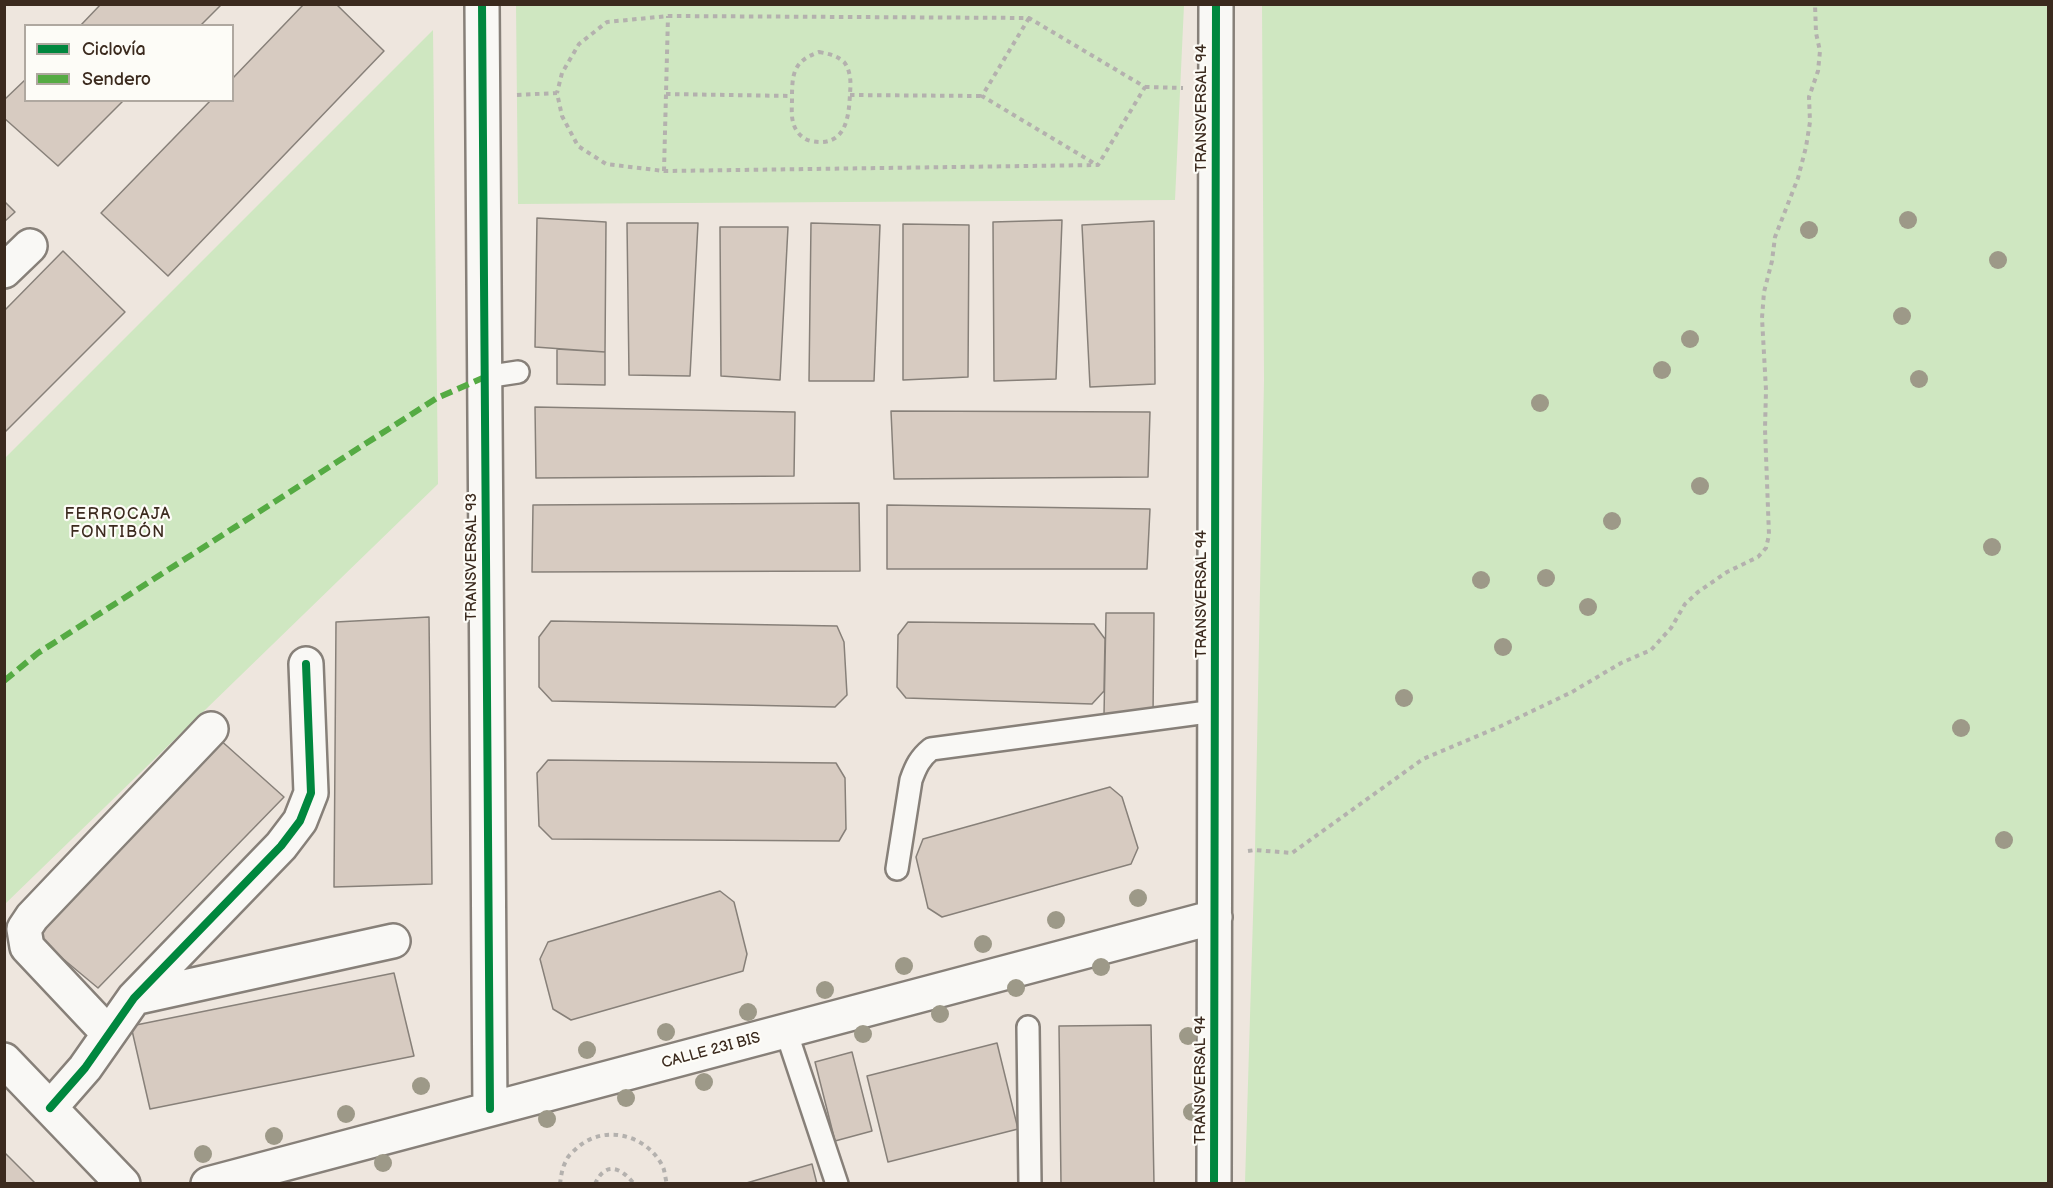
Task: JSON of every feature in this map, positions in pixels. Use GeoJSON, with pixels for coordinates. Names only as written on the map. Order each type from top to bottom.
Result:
{"type":"FeatureCollection","features":[{"type":"Feature","properties":{"kind":"street","name":"TRANSVERSAL 93"},"geometry":{"type":"LineString","coordinates":[[482,4],[490,1109]]}},
{"type":"Feature","properties":{"kind":"street","name":"TRANSVERSAL 94"},"geometry":{"type":"LineString","coordinates":[[1214,1184],[1216,4]]}},
{"type":"Feature","properties":{"kind":"street"},"geometry":{"type":"LineString","coordinates":[[4,271],[30,246]]}},
{"type":"Feature","properties":{"kind":"street"},"geometry":{"type":"LineString","coordinates":[[50,1108],[85,1068],[134,998],[281,846],[300,821],[311,792],[306,664]]}},
{"type":"Feature","properties":{"kind":"street"},"geometry":{"type":"LineString","coordinates":[[108,1033],[27,947],[24,929],[32,917],[210,729]]}},
{"type":"Feature","properties":{"kind":"street","name":"CALLE 23I BIS"},"geometry":{"type":"LineString","coordinates":[[208,1184],[1215,917]]}},
{"type":"Feature","properties":{"kind":"street"},"geometry":{"type":"LineString","coordinates":[[134,998],[393,941]]}},
{"type":"Feature","properties":{"kind":"street"},"geometry":{"type":"LineString","coordinates":[[4,1060],[123,1184]]}},
{"type":"Feature","properties":{"kind":"lane"},"geometry":{"type":"LineString","coordinates":[[484,377],[518,372]]}},
{"type":"Feature","properties":{"kind":"lane"},"geometry":{"type":"LineString","coordinates":[[897,870],[911,780],[922,756],[931,749],[1215,711]]}},
{"type":"Feature","properties":{"kind":"lane"},"geometry":{"type":"LineString","coordinates":[[1028,1027],[1030,1184]]}},
{"type":"Feature","properties":{"kind":"lane"},"geometry":{"type":"LineString","coordinates":[[786,1031],[837,1184]]}},
{"type":"Feature","properties":{"kind":"path"},"geometry":{"type":"LineString","coordinates":[[1215,857],[1255,850],[1292,853],[1423,759],[1501,726],[1572,692],[1621,663],[1651,650],[1671,628],[1685,604],[1698,592],[1727,572],[1758,557],[1766,548],[1768,535],[1766,390],[1762,318],[1764,292],[1775,237],[1798,178],[1806,147],[1810,122],[1809,97],[1818,71],[1820,51],[1816,33],[1815,4]]}},
{"type":"Feature","properties":{"kind":"path"},"geometry":{"type":"LineString","coordinates":[[664,171],[668,16]]}},
{"type":"Feature","properties":{"kind":"path"},"geometry":{"type":"LineString","coordinates":[[668,16],[1029,18],[1145,87],[1098,165],[664,171],[606,164],[578,146],[562,116],[557,93],[562,73],[579,44],[607,22],[668,16]]}},
{"type":"Feature","properties":{"kind":"path"},"geometry":{"type":"LineString","coordinates":[[982,96],[1029,18]]}},
{"type":"Feature","properties":{"kind":"path"},"geometry":{"type":"LineString","coordinates":[[819,52],[834,54],[845,64],[851,78],[850,95],[846,125],[837,137],[823,142],[808,140],[796,131],[792,120],[792,96],[795,69],[804,57],[819,52]]}},
{"type":"Feature","properties":{"kind":"path"},"geometry":{"type":"LineString","coordinates":[[483,96],[557,93]]}},
{"type":"Feature","properties":{"kind":"path"},"geometry":{"type":"LineString","coordinates":[[666,94],[792,96]]}},
{"type":"Feature","properties":{"kind":"path"},"geometry":{"type":"LineString","coordinates":[[850,95],[982,96],[1098,165]]}},
{"type":"Feature","properties":{"kind":"path"},"geometry":{"type":"LineString","coordinates":[[560,1184],[566,1159],[586,1140],[618,1134],[630,1137],[646,1146],[662,1166],[667,1184]]}},
{"type":"Feature","properties":{"kind":"path"},"geometry":{"type":"LineString","coordinates":[[595,1184],[602,1172],[610,1169],[625,1173],[634,1184]]}},
{"type":"Feature","properties":{"kind":"green space"},"geometry":{"type":"Polygon","coordinates":[[[516,5],[1184,5],[1175,200],[518,204],[516,5]]]}},
{"type":"Feature","properties":{"kind":"green space"},"geometry":{"type":"Polygon","coordinates":[[[1262,5],[2048,5],[2048,1183],[1245,1183],[1255,850],[1264,380],[1262,5]]]}},
{"type":"Feature","properties":{"kind":"green space"},"geometry":{"type":"Polygon","coordinates":[[[433,30],[438,484],[5,904],[5,458],[433,30]]]}},
{"type":"Feature","properties":{"kind":"building"},"geometry":{"type":"Polygon","coordinates":[[[101,4],[222,4],[202,24],[82,24],[101,4]]]}},
{"type":"Feature","properties":{"kind":"building"},"geometry":{"type":"Polygon","coordinates":[[[304,4],[336,4],[384,51],[168,276],[101,213],[209,102],[234,102],[234,77],[304,4]]]}},
{"type":"Feature","properties":{"kind":"building"},"geometry":{"type":"Polygon","coordinates":[[[24,81],[24,102],[122,102],[58,166],[4,118],[4,100],[24,81]]]}},
{"type":"Feature","properties":{"kind":"building"},"geometry":{"type":"Polygon","coordinates":[[[4,201],[15,212],[4,222],[4,201]]]}},
{"type":"Feature","properties":{"kind":"building"},"geometry":{"type":"Polygon","coordinates":[[[537,218],[606,222],[605,352],[535,347],[537,218]]]}},
{"type":"Feature","properties":{"kind":"building"},"geometry":{"type":"Polygon","coordinates":[[[1062,220],[1056,379],[994,381],[993,222],[1062,220]]]}},
{"type":"Feature","properties":{"kind":"building"},"geometry":{"type":"Polygon","coordinates":[[[1154,221],[1155,384],[1090,387],[1082,225],[1154,221]]]}},
{"type":"Feature","properties":{"kind":"building"},"geometry":{"type":"Polygon","coordinates":[[[627,223],[698,223],[690,376],[629,375],[627,223]]]}},
{"type":"Feature","properties":{"kind":"building"},"geometry":{"type":"Polygon","coordinates":[[[811,223],[880,225],[874,381],[809,381],[811,223]]]}},
{"type":"Feature","properties":{"kind":"building"},"geometry":{"type":"Polygon","coordinates":[[[903,224],[969,225],[968,377],[903,380],[903,224]]]}},
{"type":"Feature","properties":{"kind":"building"},"geometry":{"type":"Polygon","coordinates":[[[720,227],[788,227],[780,380],[721,376],[720,227]]]}},
{"type":"Feature","properties":{"kind":"building"},"geometry":{"type":"Polygon","coordinates":[[[63,251],[125,312],[4,433],[4,311],[63,251]]]}},
{"type":"Feature","properties":{"kind":"building"},"geometry":{"type":"Polygon","coordinates":[[[557,349],[605,352],[605,385],[557,384],[557,349]]]}},
{"type":"Feature","properties":{"kind":"building"},"geometry":{"type":"Polygon","coordinates":[[[535,407],[795,412],[794,476],[536,478],[535,407]]]}},
{"type":"Feature","properties":{"kind":"building"},"geometry":{"type":"Polygon","coordinates":[[[891,411],[1150,412],[1148,477],[894,479],[891,411]]]}},
{"type":"Feature","properties":{"kind":"building"},"geometry":{"type":"Polygon","coordinates":[[[859,503],[860,571],[532,572],[533,505],[859,503]]]}},
{"type":"Feature","properties":{"kind":"building"},"geometry":{"type":"Polygon","coordinates":[[[887,505],[1150,509],[1147,569],[887,569],[887,505]]]}},
{"type":"Feature","properties":{"kind":"building"},"geometry":{"type":"Polygon","coordinates":[[[1106,613],[1154,613],[1153,716],[1104,715],[1106,613]]]}},
{"type":"Feature","properties":{"kind":"building"},"geometry":{"type":"Polygon","coordinates":[[[429,617],[432,884],[334,887],[336,622],[429,617]]]}},
{"type":"Feature","properties":{"kind":"building"},"geometry":{"type":"Polygon","coordinates":[[[551,621],[837,626],[844,642],[847,695],[835,707],[552,701],[539,687],[539,637],[551,621]]]}},
{"type":"Feature","properties":{"kind":"building"},"geometry":{"type":"Polygon","coordinates":[[[908,622],[1094,624],[1105,639],[1104,691],[1092,704],[906,698],[897,687],[898,635],[908,622]]]}},
{"type":"Feature","properties":{"kind":"building"},"geometry":{"type":"Polygon","coordinates":[[[218,738],[284,797],[98,988],[32,933],[218,738]]]}},
{"type":"Feature","properties":{"kind":"building"},"geometry":{"type":"Polygon","coordinates":[[[548,760],[836,763],[845,778],[846,829],[839,841],[552,839],[539,826],[537,773],[548,760]]]}},
{"type":"Feature","properties":{"kind":"building"},"geometry":{"type":"Polygon","coordinates":[[[1110,787],[1122,797],[1138,848],[1131,864],[942,917],[928,908],[916,857],[923,839],[1110,787]]]}},
{"type":"Feature","properties":{"kind":"building"},"geometry":{"type":"Polygon","coordinates":[[[720,891],[734,902],[747,954],[743,971],[571,1020],[553,1009],[540,959],[548,942],[720,891]]]}},
{"type":"Feature","properties":{"kind":"building"},"geometry":{"type":"Polygon","coordinates":[[[394,973],[414,1056],[150,1109],[131,1026],[394,973]]]}},
{"type":"Feature","properties":{"kind":"building"},"geometry":{"type":"Polygon","coordinates":[[[1151,1025],[1154,1184],[1061,1184],[1059,1026],[1151,1025]]]}},
{"type":"Feature","properties":{"kind":"building"},"geometry":{"type":"Polygon","coordinates":[[[997,1043],[1018,1129],[888,1162],[867,1076],[997,1043]]]}},
{"type":"Feature","properties":{"kind":"building"},"geometry":{"type":"Polygon","coordinates":[[[852,1052],[872,1131],[835,1141],[815,1062],[852,1052]]]}},
{"type":"Feature","properties":{"kind":"building"},"geometry":{"type":"Polygon","coordinates":[[[4,1152],[36,1184],[4,1184],[4,1152]]]}},
{"type":"Feature","properties":{"kind":"building"},"geometry":{"type":"Polygon","coordinates":[[[812,1164],[817,1184],[743,1184],[812,1164]]]}},
{"type":"Feature","properties":{"kind":"marked path"},"geometry":{"type":"LineString","coordinates":[[4,681],[38,653],[437,398],[485,377]]}},
{"type":"Feature","properties":{"kind":"cycle path"},"geometry":{"type":"LineString","coordinates":[[482,4],[490,1109]]}},
{"type":"Feature","properties":{"kind":"cycle path"},"geometry":{"type":"LineString","coordinates":[[1214,1184],[1216,4]]}},
{"type":"Feature","properties":{"kind":"cycle path"},"geometry":{"type":"LineString","coordinates":[[50,1108],[85,1068],[134,998],[281,846],[300,821],[311,793],[306,664]]}},
{"type":"Feature","properties":{"kind":"district","name":"FERROCAJA FONTIBÓN"},"geometry":{"type":"Point","coordinates":[118,524]}}]}
